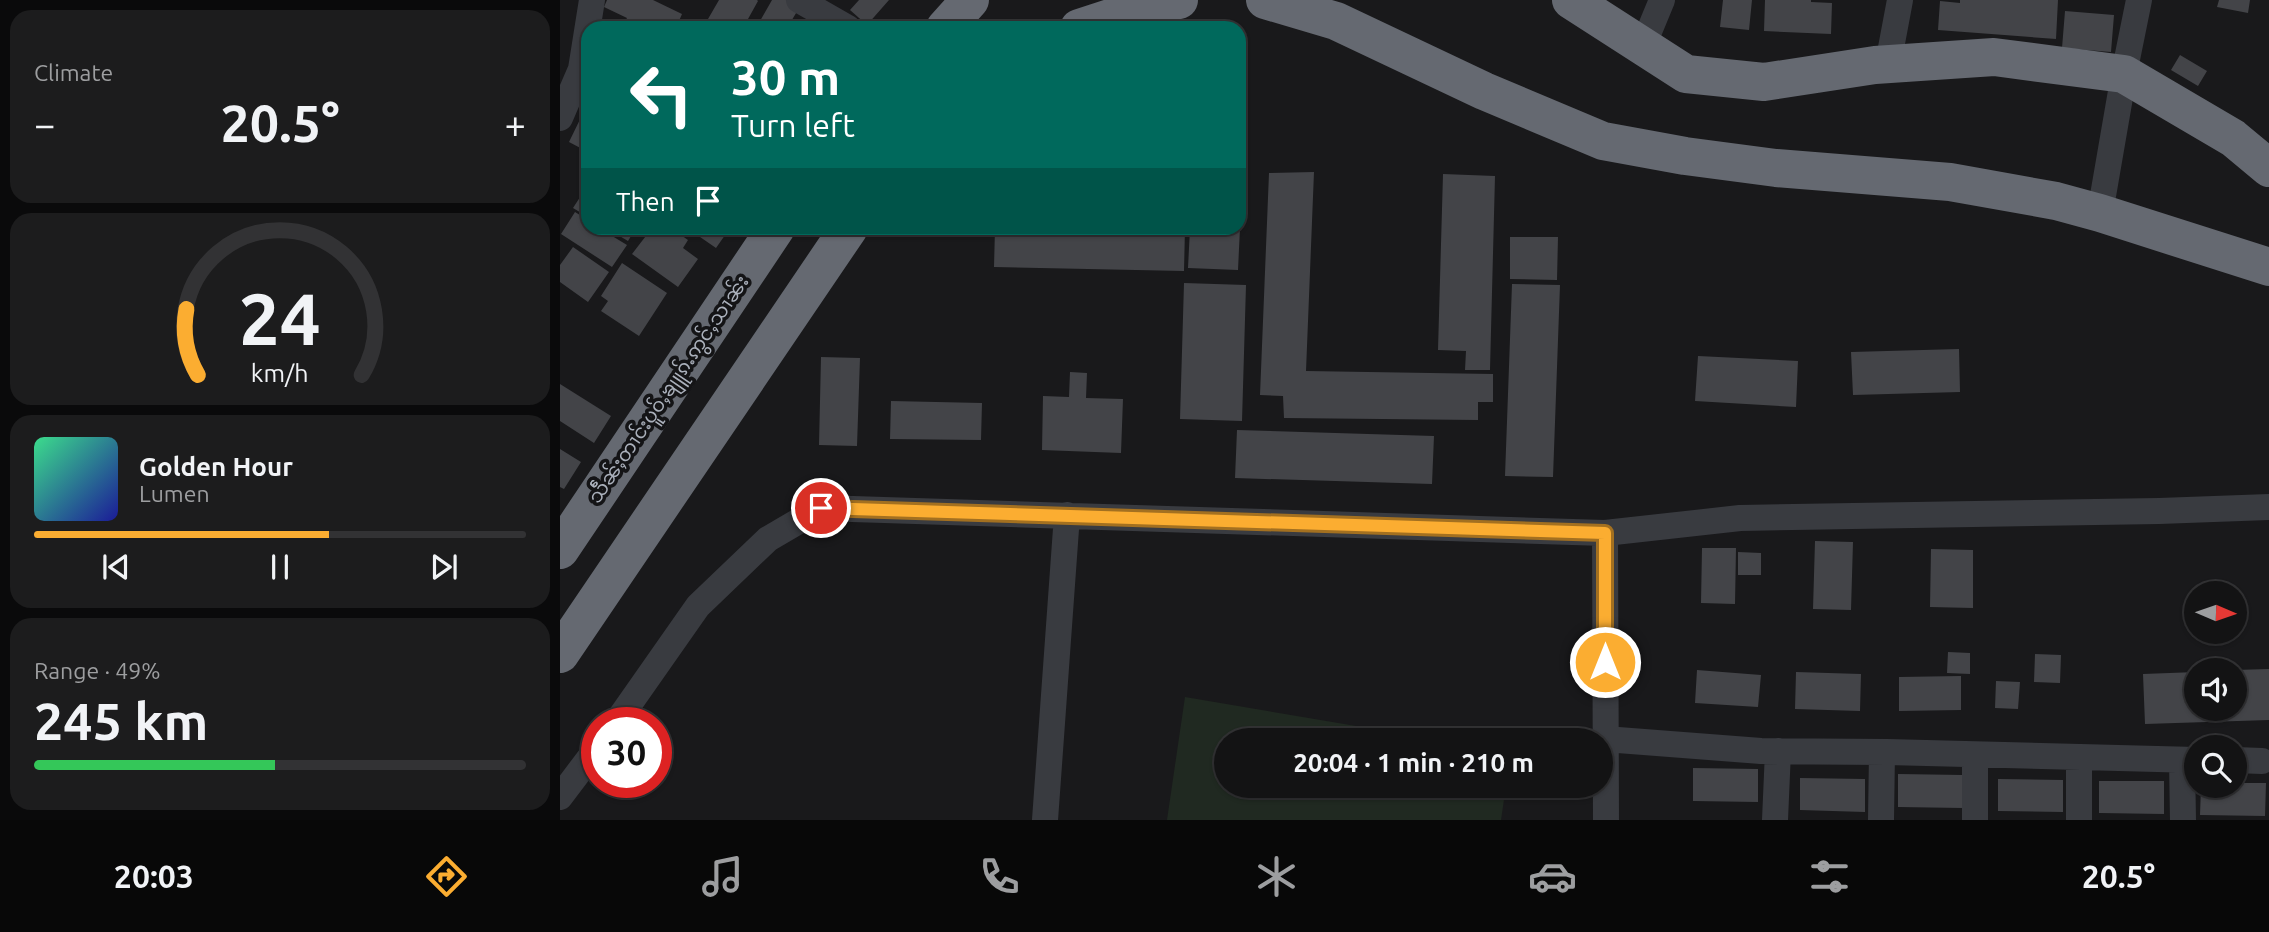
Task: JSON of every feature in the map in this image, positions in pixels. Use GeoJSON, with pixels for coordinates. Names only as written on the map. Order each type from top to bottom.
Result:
{"type":"FeatureCollection","features":[{"type":"Feature","properties":{"kind":"highway"},"geometry":{"type":"LineString","coordinates":[[952,21],[971,0]]}},
{"type":"Feature","properties":{"kind":"highway"},"geometry":{"type":"LineString","coordinates":[[1101,21],[1150,5],[1179,0]]}},
{"type":"Feature","properties":{"kind":"highway"},"geometry":{"type":"LineString","coordinates":[[1265,0],[1336,21],[1484,90],[1603,141],[1685,156],[1776,167],[1950,182],[2056,201],[2101,212],[2269,267]]}},
{"type":"Feature","properties":{"kind":"highway"},"geometry":{"type":"LineString","coordinates":[[1571,0],[1686,74],[1764,82],[1888,64],[1994,57],[2124,74],[2233,138],[2269,168]]}},
{"type":"Feature","properties":{"kind":"highway","name":"သဵႅၼ်ႈတၢင်းပူဝ်ႇၶျူၵ်ႉဢွင်ႇသၢၼ်း"},"geometry":{"type":"LineString","coordinates":[[560,550],[771,235]]}},
{"type":"Feature","properties":{"kind":"highway"},"geometry":{"type":"LineString","coordinates":[[561,652],[844,235]]}},
{"type":"Feature","properties":{"kind":"street"},"geometry":{"type":"LineString","coordinates":[[590,21],[592,0]]}},
{"type":"Feature","properties":{"kind":"street"},"geometry":{"type":"LineString","coordinates":[[799,0],[836,21]]}},
{"type":"Feature","properties":{"kind":"street"},"geometry":{"type":"LineString","coordinates":[[1643,46],[1662,0]]}},
{"type":"Feature","properties":{"kind":"street"},"geometry":{"type":"LineString","coordinates":[[1888,64],[1900,0]]}},
{"type":"Feature","properties":{"kind":"street"},"geometry":{"type":"LineString","coordinates":[[2101,212],[2139,0]]}},
{"type":"Feature","properties":{"kind":"street"},"geometry":{"type":"LineString","coordinates":[[560,118],[581,78]]}},
{"type":"Feature","properties":{"kind":"street"},"geometry":{"type":"LineString","coordinates":[[627,707],[698,606],[768,539],[821,508],[1605,533],[1740,518],[2145,512],[2269,506]]}},
{"type":"Feature","properties":{"kind":"street"},"geometry":{"type":"LineString","coordinates":[[1045,820],[1067,515]]}},
{"type":"Feature","properties":{"kind":"street"},"geometry":{"type":"LineString","coordinates":[[1605,533],[1605,728]]}},
{"type":"Feature","properties":{"kind":"street"},"geometry":{"type":"LineString","coordinates":[[1613,740],[1778,751],[2184,760]]}},
{"type":"Feature","properties":{"kind":"street"},"geometry":{"type":"LineString","coordinates":[[1775,820],[1778,751]]}},
{"type":"Feature","properties":{"kind":"street"},"geometry":{"type":"LineString","coordinates":[[1881,820],[1882,752]]}},
{"type":"Feature","properties":{"kind":"street"},"geometry":{"type":"LineString","coordinates":[[1975,755],[1975,820]]}},
{"type":"Feature","properties":{"kind":"street"},"geometry":{"type":"LineString","coordinates":[[2079,757],[2080,820]]}},
{"type":"Feature","properties":{"kind":"street"},"geometry":{"type":"LineString","coordinates":[[2247,761],[2262,761]]}},
{"type":"Feature","properties":{"kind":"street"},"geometry":{"type":"LineString","coordinates":[[560,797],[581,769]]}},
{"type":"Feature","properties":{"kind":"street"},"geometry":{"type":"LineString","coordinates":[[1606,798],[1606,820]]}},
{"type":"Feature","properties":{"kind":"street"},"geometry":{"type":"LineString","coordinates":[[2183,820],[2185,798]]}},
{"type":"Feature","properties":{"kind":"shaded area"},"geometry":{"type":"Polygon","coordinates":[[[1185,697],[1368,728],[1214,728],[1214,798],[1504,798],[1501,820],[1167,820],[1185,697]]]}},
{"type":"Feature","properties":{"kind":"building"},"geometry":{"type":"Polygon","coordinates":[[[607,0],[653,0],[682,14],[679,21],[625,21],[627,18],[604,7],[607,0]]]}},
{"type":"Feature","properties":{"kind":"building"},"geometry":{"type":"Polygon","coordinates":[[[719,0],[758,1],[747,21],[708,19],[719,0]]]}},
{"type":"Feature","properties":{"kind":"building"},"geometry":{"type":"Polygon","coordinates":[[[772,0],[793,0],[801,5],[791,21],[760,21],[772,0]]]}},
{"type":"Feature","properties":{"kind":"building"},"geometry":{"type":"Polygon","coordinates":[[[859,0],[889,0],[871,21],[862,21],[850,10],[859,0]]]}},
{"type":"Feature","properties":{"kind":"building"},"geometry":{"type":"Polygon","coordinates":[[[1723,0],[1752,0],[1749,30],[1720,27],[1723,0]]]}},
{"type":"Feature","properties":{"kind":"building"},"geometry":{"type":"Polygon","coordinates":[[[1765,0],[1832,3],[1831,34],[1764,31],[1765,0]]]}},
{"type":"Feature","properties":{"kind":"building"},"geometry":{"type":"Polygon","coordinates":[[[1960,0],[2058,0],[2056,39],[1938,30],[1940,1],[1960,3],[1960,0]]]}},
{"type":"Feature","properties":{"kind":"building"},"geometry":{"type":"Polygon","coordinates":[[[2219,0],[2250,0],[2248,13],[2217,7],[2219,0]]]}},
{"type":"Feature","properties":{"kind":"building"},"geometry":{"type":"Polygon","coordinates":[[[2065,11],[2114,15],[2111,52],[2062,48],[2065,11]]]}},
{"type":"Feature","properties":{"kind":"building"},"geometry":{"type":"Polygon","coordinates":[[[2180,55],[2207,71],[2198,86],[2171,70],[2180,55]]]}},
{"type":"Feature","properties":{"kind":"building"},"geometry":{"type":"Polygon","coordinates":[[[581,117],[581,148],[569,142],[581,117]]]}},
{"type":"Feature","properties":{"kind":"building"},"geometry":{"type":"Polygon","coordinates":[[[1314,172],[1306,371],[1493,374],[1493,402],[1478,402],[1478,420],[1284,418],[1283,396],[1260,395],[1269,173],[1314,172]]]}},
{"type":"Feature","properties":{"kind":"building"},"geometry":{"type":"Polygon","coordinates":[[[1443,174],[1495,176],[1490,370],[1465,370],[1466,351],[1438,350],[1443,174]]]}},
{"type":"Feature","properties":{"kind":"building"},"geometry":{"type":"Polygon","coordinates":[[[581,196],[581,213],[573,208],[581,196]]]}},
{"type":"Feature","properties":{"kind":"building"},"geometry":{"type":"Polygon","coordinates":[[[575,212],[581,216],[581,235],[611,235],[627,245],[612,267],[561,234],[575,212]]]}},
{"type":"Feature","properties":{"kind":"building"},"geometry":{"type":"Polygon","coordinates":[[[618,235],[632,235],[628,241],[618,235]]]}},
{"type":"Feature","properties":{"kind":"building"},"geometry":{"type":"Polygon","coordinates":[[[647,235],[681,235],[688,240],[683,248],[698,259],[678,287],[632,254],[647,235]]]}},
{"type":"Feature","properties":{"kind":"building"},"geometry":{"type":"Polygon","coordinates":[[[697,235],[725,235],[716,248],[697,235]]]}},
{"type":"Feature","properties":{"kind":"building"},"geometry":{"type":"Polygon","coordinates":[[[995,235],[1185,235],[1184,271],[994,267],[995,235]]]}},
{"type":"Feature","properties":{"kind":"building"},"geometry":{"type":"Polygon","coordinates":[[[1190,235],[1240,235],[1238,270],[1188,268],[1190,235]]]}},
{"type":"Feature","properties":{"kind":"building"},"geometry":{"type":"Polygon","coordinates":[[[1510,237],[1558,237],[1557,280],[1510,279],[1510,237]]]}},
{"type":"Feature","properties":{"kind":"building"},"geometry":{"type":"Polygon","coordinates":[[[573,247],[609,272],[588,302],[560,282],[560,265],[573,247]]]}},
{"type":"Feature","properties":{"kind":"building"},"geometry":{"type":"Polygon","coordinates":[[[622,263],[667,293],[639,336],[601,311],[608,301],[601,296],[622,263]]]}},
{"type":"Feature","properties":{"kind":"building"},"geometry":{"type":"Polygon","coordinates":[[[1184,283],[1246,285],[1242,421],[1180,419],[1184,283]]]}},
{"type":"Feature","properties":{"kind":"building"},"geometry":{"type":"Polygon","coordinates":[[[1512,284],[1560,285],[1553,477],[1505,476],[1512,284]]]}},
{"type":"Feature","properties":{"kind":"building"},"geometry":{"type":"Polygon","coordinates":[[[1959,349],[1960,392],[1853,395],[1851,352],[1959,349]]]}},
{"type":"Feature","properties":{"kind":"building"},"geometry":{"type":"Polygon","coordinates":[[[1698,356],[1798,361],[1796,407],[1695,401],[1698,356]]]}},
{"type":"Feature","properties":{"kind":"building"},"geometry":{"type":"Polygon","coordinates":[[[821,357],[860,358],[857,446],[819,445],[821,357]]]}},
{"type":"Feature","properties":{"kind":"building"},"geometry":{"type":"Polygon","coordinates":[[[1070,372],[1087,373],[1086,398],[1123,399],[1121,453],[1042,450],[1043,396],[1069,397],[1070,372]]]}},
{"type":"Feature","properties":{"kind":"building"},"geometry":{"type":"Polygon","coordinates":[[[560,384],[611,416],[594,443],[560,421],[560,384]]]}},
{"type":"Feature","properties":{"kind":"building"},"geometry":{"type":"Polygon","coordinates":[[[891,401],[982,403],[981,440],[890,439],[891,401]]]}},
{"type":"Feature","properties":{"kind":"building"},"geometry":{"type":"Polygon","coordinates":[[[1237,430],[1434,436],[1432,484],[1235,478],[1237,430]]]}},
{"type":"Feature","properties":{"kind":"building"},"geometry":{"type":"Polygon","coordinates":[[[560,449],[581,462],[564,489],[560,487],[560,449]]]}},
{"type":"Feature","properties":{"kind":"building"},"geometry":{"type":"Polygon","coordinates":[[[1815,541],[1853,542],[1851,610],[1813,609],[1815,541]]]}},
{"type":"Feature","properties":{"kind":"building"},"geometry":{"type":"Polygon","coordinates":[[[1702,548],[1736,548],[1735,604],[1701,603],[1702,548]]]}},
{"type":"Feature","properties":{"kind":"building"},"geometry":{"type":"Polygon","coordinates":[[[1931,549],[1973,550],[1973,608],[1930,607],[1931,549]]]}},
{"type":"Feature","properties":{"kind":"building"},"geometry":{"type":"Polygon","coordinates":[[[1738,552],[1761,553],[1761,575],[1738,575],[1738,552]]]}},
{"type":"Feature","properties":{"kind":"building"},"geometry":{"type":"Polygon","coordinates":[[[1948,652],[1970,653],[1970,674],[1947,673],[1948,652]]]}},
{"type":"Feature","properties":{"kind":"building"},"geometry":{"type":"Polygon","coordinates":[[[2035,654],[2061,655],[2060,683],[2034,682],[2035,654]]]}},
{"type":"Feature","properties":{"kind":"building"},"geometry":{"type":"Polygon","coordinates":[[[2269,669],[2269,720],[2247,721],[2247,670],[2269,669]]]}},
{"type":"Feature","properties":{"kind":"building"},"geometry":{"type":"Polygon","coordinates":[[[1697,670],[1761,675],[1758,707],[1695,703],[1697,670]]]}},
{"type":"Feature","properties":{"kind":"building"},"geometry":{"type":"Polygon","coordinates":[[[1796,672],[1861,674],[1860,711],[1795,709],[1796,672]]]}},
{"type":"Feature","properties":{"kind":"building"},"geometry":{"type":"Polygon","coordinates":[[[2184,672],[2184,721],[2238,721],[2145,724],[2143,674],[2184,672]]]}},
{"type":"Feature","properties":{"kind":"building"},"geometry":{"type":"Polygon","coordinates":[[[1961,676],[1961,710],[1899,711],[1899,677],[1961,676]]]}},
{"type":"Feature","properties":{"kind":"building"},"geometry":{"type":"Polygon","coordinates":[[[1996,681],[2020,682],[2018,709],[1995,708],[1996,681]]]}},
{"type":"Feature","properties":{"kind":"building"},"geometry":{"type":"Polygon","coordinates":[[[1693,768],[1758,769],[1758,802],[1693,801],[1693,768]]]}},
{"type":"Feature","properties":{"kind":"building"},"geometry":{"type":"Polygon","coordinates":[[[1898,774],[1963,775],[1963,808],[1898,807],[1898,774]]]}},
{"type":"Feature","properties":{"kind":"building"},"geometry":{"type":"Polygon","coordinates":[[[1800,778],[1865,779],[1865,812],[1800,810],[1800,778]]]}},
{"type":"Feature","properties":{"kind":"building"},"geometry":{"type":"Polygon","coordinates":[[[1998,779],[2063,780],[2063,812],[1998,811],[1998,779]]]}},
{"type":"Feature","properties":{"kind":"building"},"geometry":{"type":"Polygon","coordinates":[[[2099,781],[2164,781],[2164,814],[2099,813],[2099,781]]]}},
{"type":"Feature","properties":{"kind":"building"},"geometry":{"type":"Polygon","coordinates":[[[2247,783],[2266,783],[2265,816],[2200,815],[2201,798],[2247,798],[2247,783]]]}},
{"type":"Feature","properties":{"kind":"route"},"geometry":{"type":"LineString","coordinates":[[821,508],[1605,533],[1605,662]]}}]}
